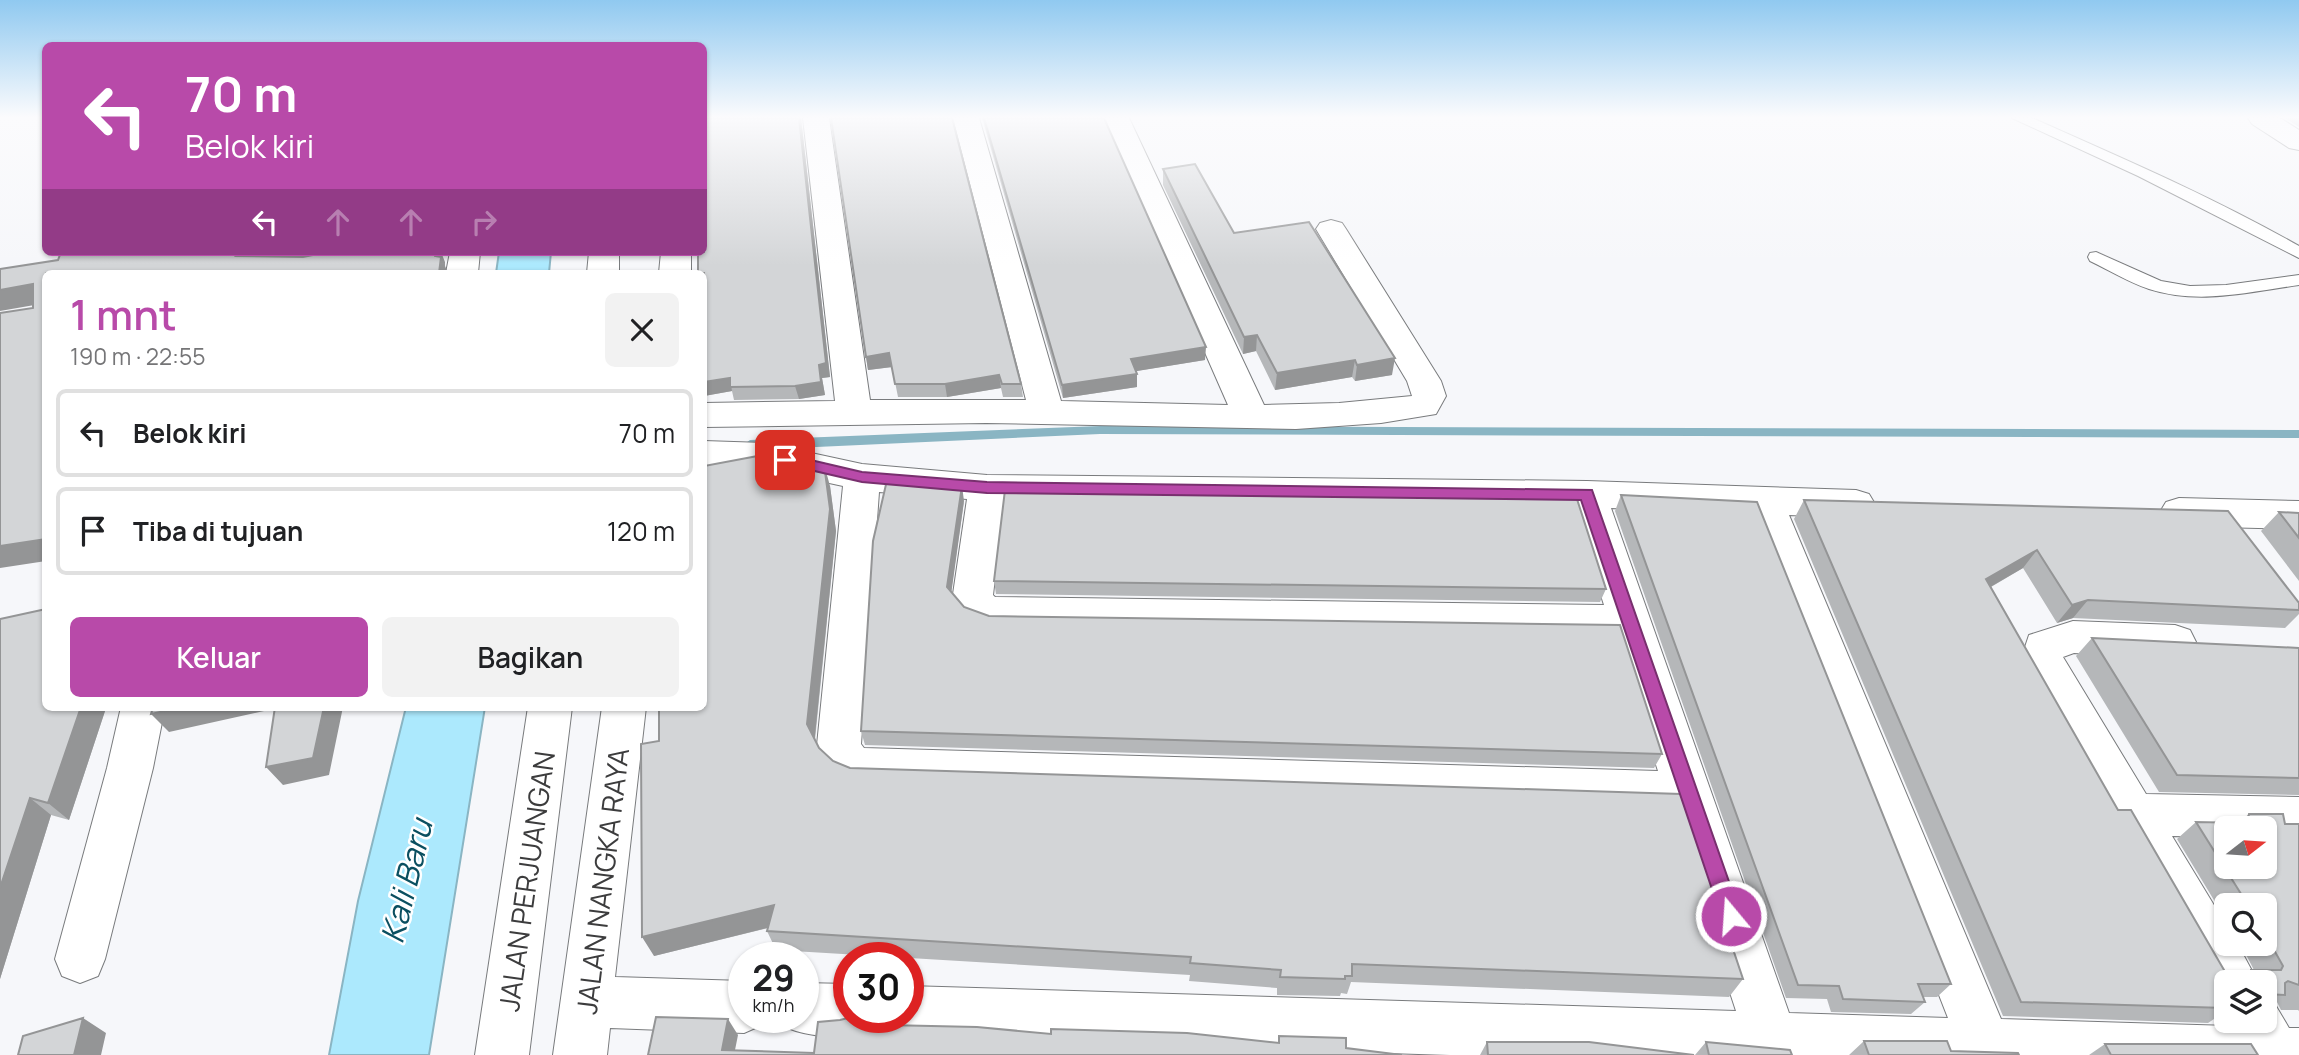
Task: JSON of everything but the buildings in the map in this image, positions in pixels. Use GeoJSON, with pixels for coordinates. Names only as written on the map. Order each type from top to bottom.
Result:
{"type":"FeatureCollection","features":[{"type":"Feature","properties":{"kind":"street"},"geometry":{"type":"LineString","coordinates":[[822,167],[853,412]]}},
{"type":"Feature","properties":{"kind":"street"},"geometry":{"type":"LineString","coordinates":[[980,167],[1047,412]]}},
{"type":"Feature","properties":{"kind":"street"},"geometry":{"type":"LineString","coordinates":[[1137,167],[1251,416]]}},
{"type":"Feature","properties":{"kind":"street"},"geometry":{"type":"LineString","coordinates":[[707,415],[1047,412],[1251,416],[1360,414],[1424,406],[1429,396],[1424,381],[1331,229]]}},
{"type":"Feature","properties":{"kind":"street"},"geometry":{"type":"LineString","coordinates":[[707,454],[765,456],[862,477],[987,488],[1587,494],[1890,505]]}},
{"type":"Feature","properties":{"kind":"street"},"geometry":{"type":"LineString","coordinates":[[862,477],[839,745],[847,761],[857,768],[1689,792]]}},
{"type":"Feature","properties":{"kind":"street"},"geometry":{"type":"LineString","coordinates":[[987,488],[972,601],[982,610],[992,613],[1632,621]]}},
{"type":"Feature","properties":{"kind":"street"},"geometry":{"type":"LineString","coordinates":[[1587,494],[1775,1047]]}},
{"type":"Feature","properties":{"kind":"street"},"geometry":{"type":"LineString","coordinates":[[1765,502],[2014,1049]]}},
{"type":"Feature","properties":{"kind":"street"},"geometry":{"type":"LineString","coordinates":[[2140,511],[2299,515]]}},
{"type":"Feature","properties":{"kind":"street"},"geometry":{"type":"LineString","coordinates":[[2224,513],[2254,553]]}},
{"type":"Feature","properties":{"kind":"street"},"geometry":{"type":"LineString","coordinates":[[2219,644],[2073,637],[2044,648],[2042,659],[2225,970]]}},
{"type":"Feature","properties":{"kind":"street"},"geometry":{"type":"LineString","coordinates":[[80,959],[142,711]]}},
{"type":"Feature","properties":{"kind":"street","name":"JALAN PERJUANGAN"},"geometry":{"type":"LineString","coordinates":[[502,1055],[549,711]]}},
{"type":"Feature","properties":{"kind":"street","name":"JALAN NANGKA RAYA"},"geometry":{"type":"LineString","coordinates":[[580,1055],[623,711]]}},
{"type":"Feature","properties":{"kind":"street"},"geometry":{"type":"LineString","coordinates":[[2133,814],[2299,818]]}},
{"type":"Feature","properties":{"kind":"street"},"geometry":{"type":"LineString","coordinates":[[586,1002],[728,1006]]}},
{"type":"Feature","properties":{"kind":"street"},"geometry":{"type":"LineString","coordinates":[[924,1013],[1775,1047],[2299,1055]]}},
{"type":"Feature","properties":{"kind":"street"},"geometry":{"type":"LineString","coordinates":[[2262,1033],[2275,1055]]}},
{"type":"Feature","properties":{"kind":"lane"},"geometry":{"type":"LineString","coordinates":[[2130,167],[2250,225],[2299,253]]}},
{"type":"Feature","properties":{"kind":"lane"},"geometry":{"type":"LineString","coordinates":[[2096,257],[2155,285],[2181,291],[2206,292],[2299,280]]}},
{"type":"Feature","properties":{"kind":"water"},"geometry":{"type":"Polygon","coordinates":[[[498,256],[551,256],[549,270],[496,270],[498,256]]]}},
{"type":"Feature","properties":{"kind":"water","name":"Kali Baru"},"geometry":{"type":"Polygon","coordinates":[[[405,711],[484,711],[429,1055],[329,1055],[358,901],[405,711]]]}},
{"type":"Feature","properties":{"kind":"waterway"},"geometry":{"type":"LineString","coordinates":[[750,445],[1100,430],[2299,434]]}},
{"type":"Feature","properties":{"kind":"route"},"geometry":{"type":"LineString","coordinates":[[785,460],[862,477],[987,488],[1587,494],[1731,916]]}}]}
